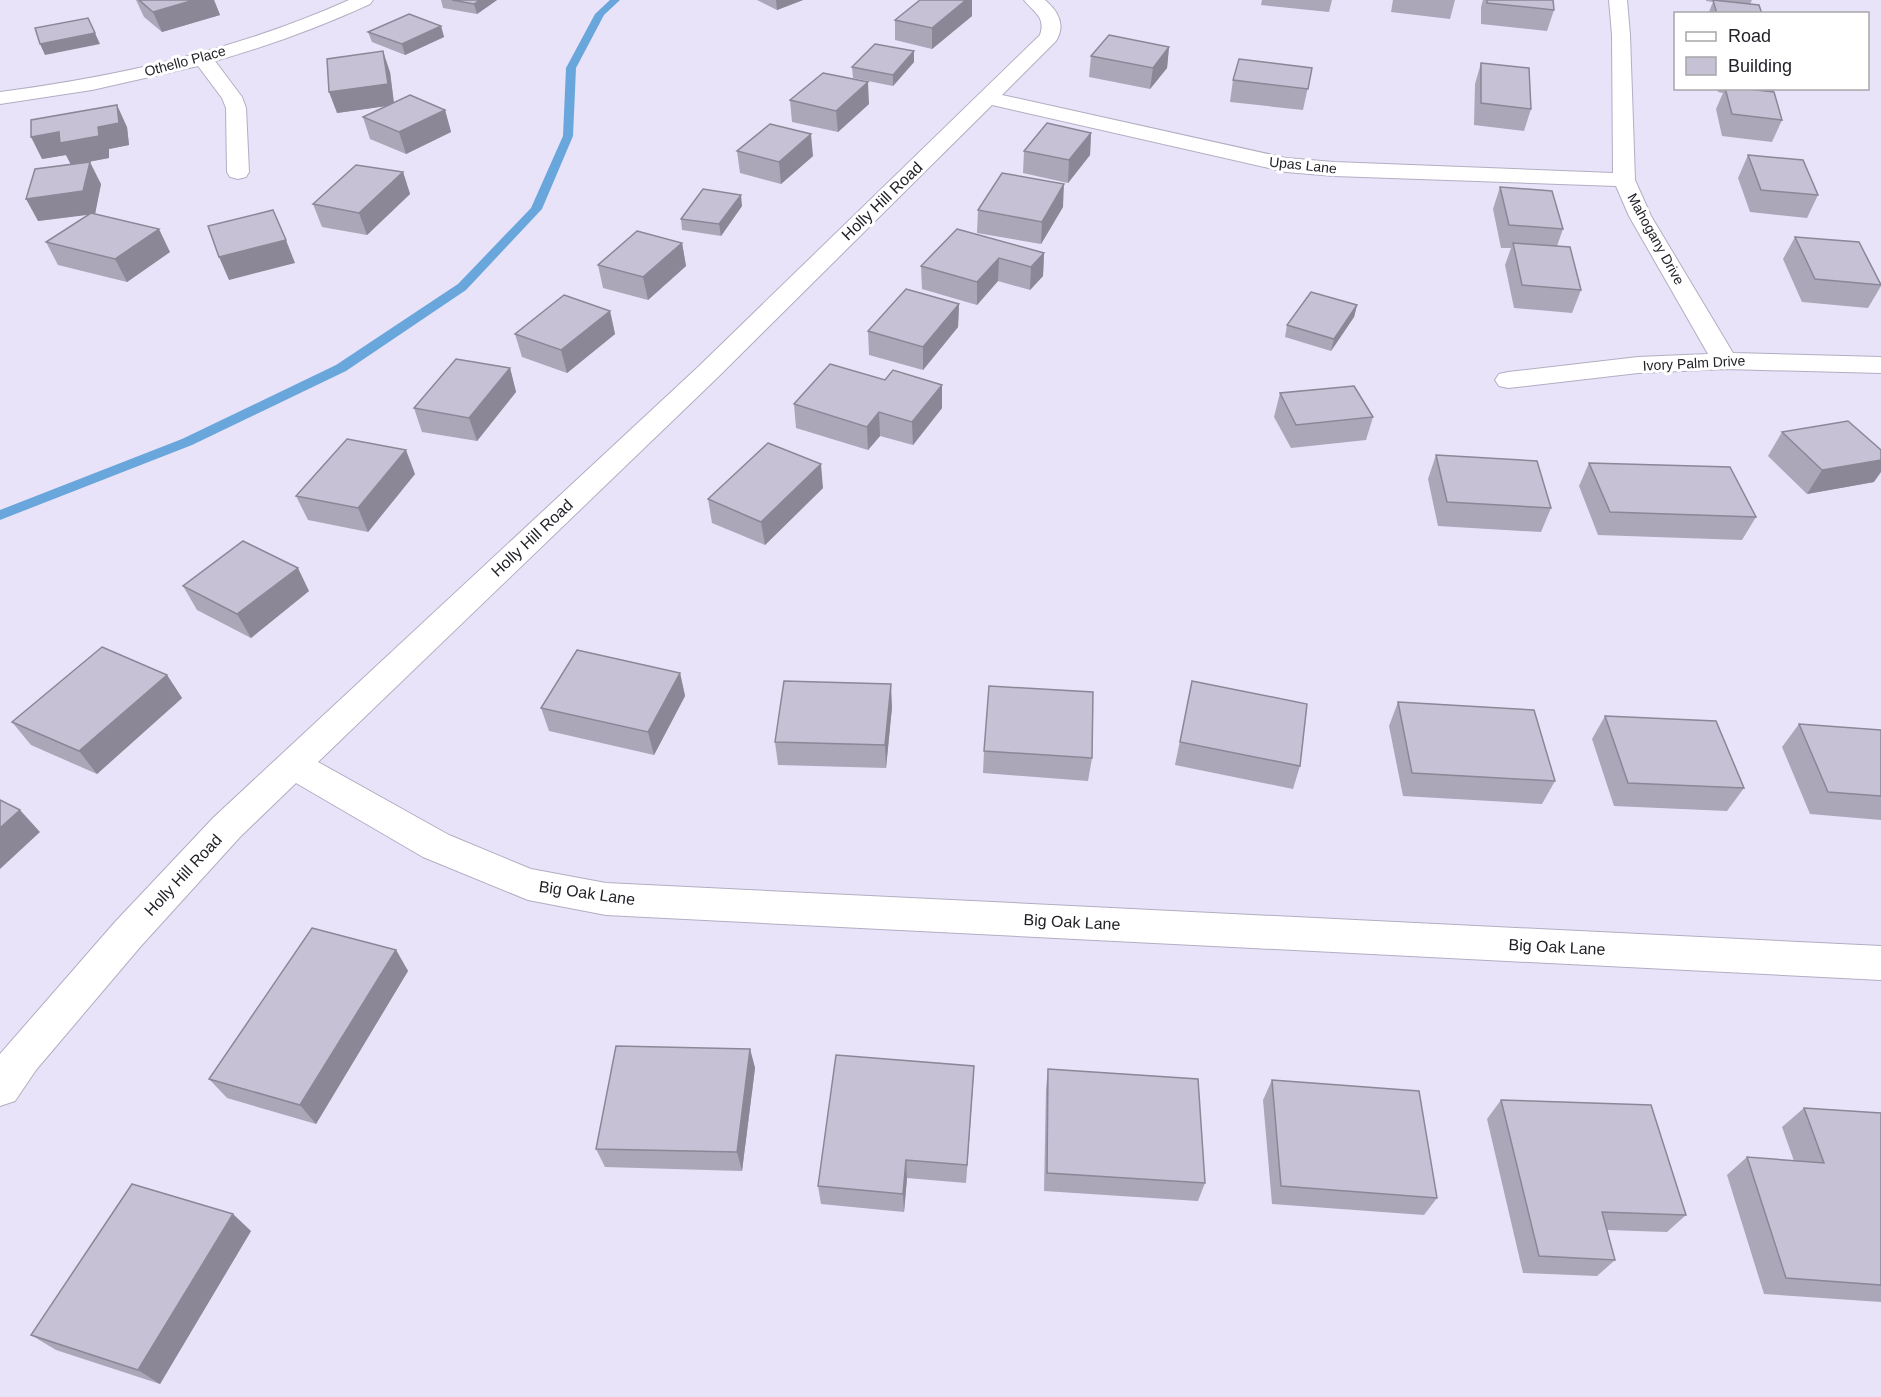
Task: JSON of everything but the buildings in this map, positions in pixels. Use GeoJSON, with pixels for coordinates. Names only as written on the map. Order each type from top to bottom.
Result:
{"type":"FeatureCollection","features":[{"type":"Feature","properties":{"kind":"street","name":"Othello Place"},"geometry":{"type":"LineString","coordinates":[[0,98],[81,86],[202,58],[298,27],[363,0]]}},
{"type":"Feature","properties":{"kind":"street","name":"Holly Hill Road"},"geometry":{"type":"LineString","coordinates":[[0,1087],[128,934],[227,827],[707,373],[1049,38],[1053,26],[1052,18],[1042,6],[1033,0]]}},
{"type":"Feature","properties":{"kind":"street","name":"Mahogany Drive"},"geometry":{"type":"LineString","coordinates":[[1618,0],[1622,35],[1624,180],[1640,216],[1725,361]]}},
{"type":"Feature","properties":{"kind":"street"},"geometry":{"type":"LineString","coordinates":[[202,58],[232,97],[236,108],[238,172]]}},
{"type":"Feature","properties":{"kind":"street","name":"Upas Lane"},"geometry":{"type":"LineString","coordinates":[[989,98],[1286,165],[1334,170],[1624,180]]}},
{"type":"Feature","properties":{"kind":"street","name":"Ivory Palm Drive"},"geometry":{"type":"LineString","coordinates":[[1508,380],[1638,365],[1725,361],[1881,365]]}},
{"type":"Feature","properties":{"kind":"street","name":"Big Oak Lane"},"geometry":{"type":"LineString","coordinates":[[293,764],[436,846],[528,884],[606,899],[1881,963]]}},
{"type":"Feature","properties":{"kind":"waterway"},"geometry":{"type":"LineString","coordinates":[[0,515],[187,442],[341,368],[462,287],[536,209],[568,136],[571,68],[600,14],[615,0]]}}]}
